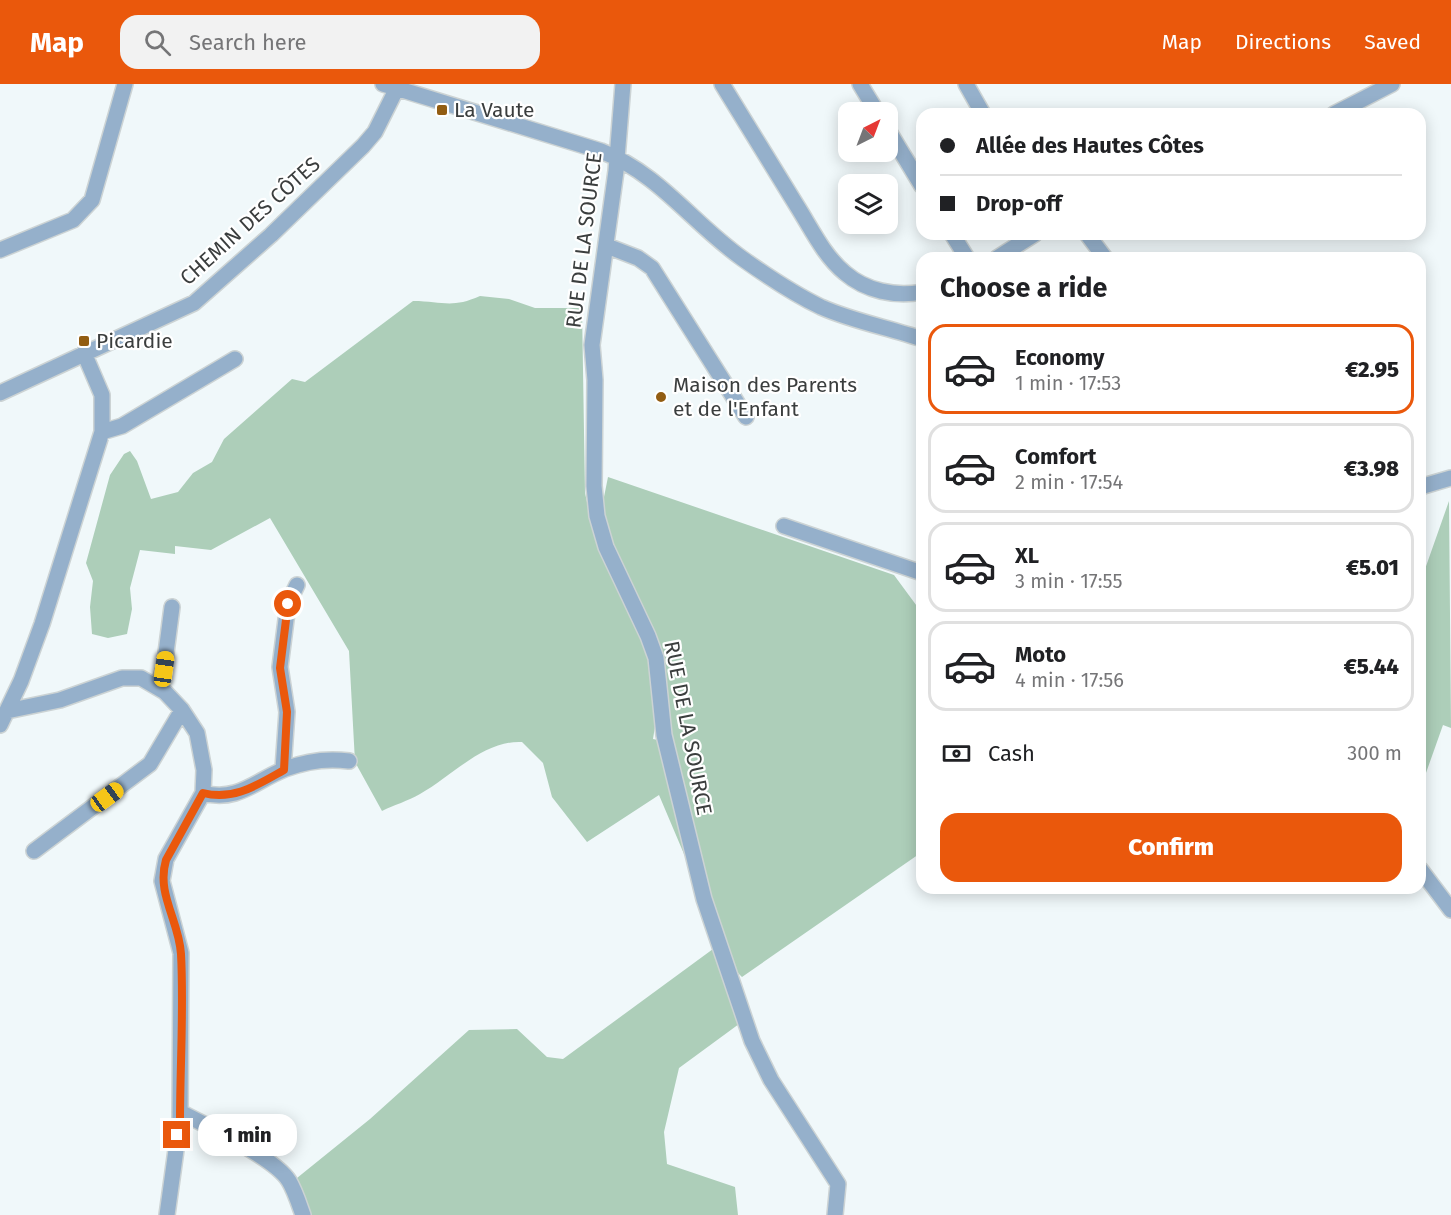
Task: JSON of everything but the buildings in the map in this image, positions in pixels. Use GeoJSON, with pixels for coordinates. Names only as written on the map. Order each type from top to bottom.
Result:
{"type":"FeatureCollection","features":[{"type":"Feature","properties":{"kind":"street"},"geometry":{"type":"LineString","coordinates":[[0,250],[73,220],[92,200],[125,84]]}},
{"type":"Feature","properties":{"kind":"street","name":"RUE DE LA SOURCE"},"geometry":{"type":"LineString","coordinates":[[623,84],[607,246],[592,345],[595,380],[594,486],[597,516],[606,547],[656,658],[664,735],[704,898],[752,1041],[771,1080],[838,1184],[835,1215]]}},
{"type":"Feature","properties":{"kind":"street"},"geometry":{"type":"LineString","coordinates":[[722,84],[819,243],[838,268],[865,285],[881,291],[901,294],[916,293]]}},
{"type":"Feature","properties":{"kind":"street"},"geometry":{"type":"LineString","coordinates":[[860,84],[872,102]]}},
{"type":"Feature","properties":{"kind":"street"},"geometry":{"type":"LineString","coordinates":[[966,84],[980,108]]}},
{"type":"Feature","properties":{"kind":"street"},"geometry":{"type":"LineString","coordinates":[[1346,108],[1392,84]]}},
{"type":"Feature","properties":{"kind":"street"},"geometry":{"type":"LineString","coordinates":[[393,85],[617,158],[641,170],[742,258],[777,281],[822,307],[916,337]]}},
{"type":"Feature","properties":{"kind":"street","name":"CHEMIN DES CÔTES"},"geometry":{"type":"LineString","coordinates":[[0,393],[194,303],[271,235],[363,147],[375,132],[393,85]]}},
{"type":"Feature","properties":{"kind":"street"},"geometry":{"type":"LineString","coordinates":[[898,146],[916,176]]}},
{"type":"Feature","properties":{"kind":"street"},"geometry":{"type":"LineString","coordinates":[[1006,252],[1026,240]]}},
{"type":"Feature","properties":{"kind":"street"},"geometry":{"type":"LineString","coordinates":[[607,246],[638,258],[652,268],[746,417]]}},
{"type":"Feature","properties":{"kind":"street"},"geometry":{"type":"LineString","coordinates":[[4,718],[42,624],[102,432],[102,395],[84,353]]}},
{"type":"Feature","properties":{"kind":"street"},"geometry":{"type":"LineString","coordinates":[[102,432],[122,426],[235,359]]}},
{"type":"Feature","properties":{"kind":"street"},"geometry":{"type":"LineString","coordinates":[[1426,485],[1451,478]]}},
{"type":"Feature","properties":{"kind":"street"},"geometry":{"type":"LineString","coordinates":[[784,526],[916,571]]}},
{"type":"Feature","properties":{"kind":"street"},"geometry":{"type":"LineString","coordinates":[[284,770],[287,712],[280,675],[281,648],[288,604],[297,585]]}},
{"type":"Feature","properties":{"kind":"street"},"geometry":{"type":"LineString","coordinates":[[158,686],[164,669],[172,607]]}},
{"type":"Feature","properties":{"kind":"street"},"geometry":{"type":"LineString","coordinates":[[4,718],[130,676],[141,678],[158,686],[182,710],[197,733],[204,770],[203,793],[166,860],[162,881],[181,953],[180,1112],[167,1215]]}},
{"type":"Feature","properties":{"kind":"street"},"geometry":{"type":"LineString","coordinates":[[34,852],[150,764],[182,710]]}},
{"type":"Feature","properties":{"kind":"street"},"geometry":{"type":"LineString","coordinates":[[203,793],[214,796],[234,795],[284,770],[323,760],[349,761]]}},
{"type":"Feature","properties":{"kind":"street"},"geometry":{"type":"LineString","coordinates":[[1426,877],[1451,910]]}},
{"type":"Feature","properties":{"kind":"street"},"geometry":{"type":"LineString","coordinates":[[180,1112],[260,1156],[281,1172],[289,1180],[303,1215]]}},
{"type":"Feature","properties":{"kind":"green space"},"geometry":{"type":"Polygon","coordinates":[[[480,296],[509,299],[535,308],[582,308],[585,493],[593,529],[650,658],[656,720],[653,739],[658,740],[685,845],[684,854],[659,795],[587,842],[552,797],[543,763],[522,742],[508,743],[481,753],[432,787],[382,811],[355,762],[349,651],[270,518],[211,550],[175,546],[175,554],[140,550],[130,588],[132,609],[127,634],[108,638],[92,634],[90,607],[93,581],[86,563],[110,475],[124,454],[130,451],[137,461],[151,499],[178,492],[193,473],[212,462],[224,439],[292,379],[305,382],[413,301],[454,303],[480,296]]]}},
{"type":"Feature","properties":{"kind":"green space"},"geometry":{"type":"Polygon","coordinates":[[[608,477],[894,575],[916,605],[916,856],[742,977],[737,972],[707,897],[667,717],[623,568],[601,512],[608,477]]]}},
{"type":"Feature","properties":{"kind":"green space"},"geometry":{"type":"Polygon","coordinates":[[[1449,501],[1451,728],[1443,725],[1426,773],[1426,566],[1449,501]]]}},
{"type":"Feature","properties":{"kind":"green space"},"geometry":{"type":"Polygon","coordinates":[[[713,949],[739,1024],[679,1068],[664,1132],[667,1164],[735,1187],[738,1215],[311,1215],[297,1178],[370,1119],[469,1030],[517,1029],[547,1057],[563,1059],[713,949]]]}},
{"type":"Feature","properties":{"kind":"place","name":"La Vaute"},"geometry":{"type":"Point","coordinates":[442,110]}},
{"type":"Feature","properties":{"kind":"place","name":"Picardie"},"geometry":{"type":"Point","coordinates":[84,341]}},
{"type":"Feature","properties":{"kind":"place","name":"Maison des Parents et de l'Enfant"},"geometry":{"type":"Point","coordinates":[661,397]}},
{"type":"Feature","properties":{"kind":"route"},"geometry":{"type":"LineString","coordinates":[[177,1135],[180,1121],[181,953],[164,894],[163,871],[173,846],[186,827],[203,793],[214,796],[234,795],[284,770],[287,712],[280,668],[288,604]]}}]}
